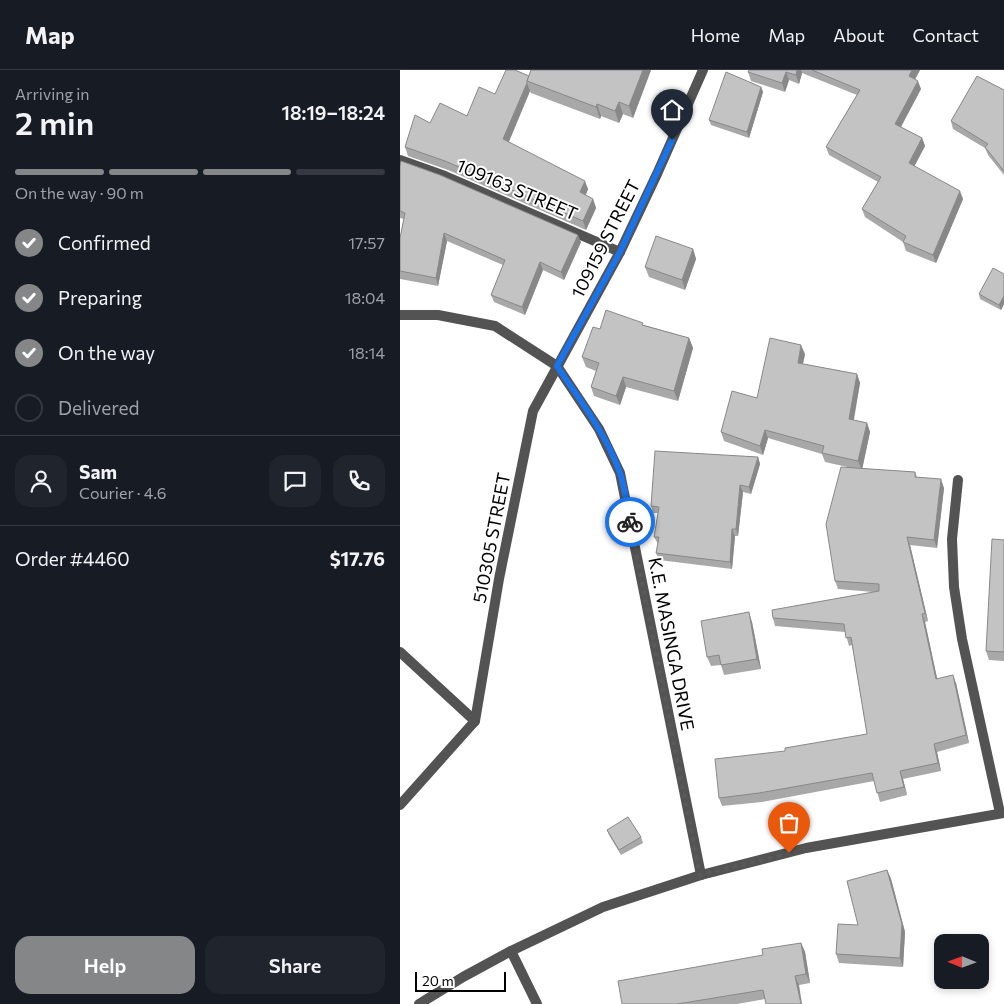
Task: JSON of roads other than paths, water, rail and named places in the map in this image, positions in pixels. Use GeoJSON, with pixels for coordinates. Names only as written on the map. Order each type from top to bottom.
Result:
{"type":"FeatureCollection","features":[{"type":"Feature","properties":{"kind":"street","name":"109159 STREET"},"geometry":{"type":"LineString","coordinates":[[557,366],[620,252],[703,70]]}},
{"type":"Feature","properties":{"kind":"street","name":"109163 STREET"},"geometry":{"type":"LineString","coordinates":[[400,160],[445,176],[620,252]]}},
{"type":"Feature","properties":{"kind":"street","name":"K.E. MASINGA DRIVE"},"geometry":{"type":"LineString","coordinates":[[400,315],[438,315],[495,326],[557,366],[599,429],[620,473],[700,875]]}},
{"type":"Feature","properties":{"kind":"street","name":"510305 STREET"},"geometry":{"type":"LineString","coordinates":[[475,721],[499,579],[533,411],[557,366]]}},
{"type":"Feature","properties":{"kind":"street"},"geometry":{"type":"LineString","coordinates":[[419,1004],[511,951],[603,907],[700,875],[806,848],[1002,813],[962,639],[954,587],[952,539],[958,480]]}},
{"type":"Feature","properties":{"kind":"street"},"geometry":{"type":"LineString","coordinates":[[400,652],[475,721],[400,805]]}},
{"type":"Feature","properties":{"kind":"street"},"geometry":{"type":"LineString","coordinates":[[511,951],[537,1004]]}}]}
